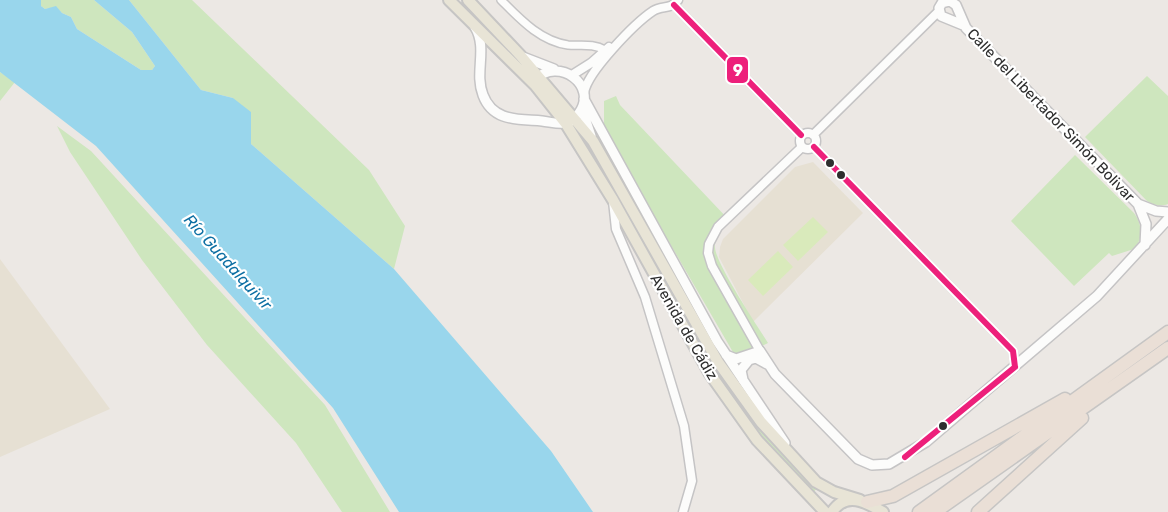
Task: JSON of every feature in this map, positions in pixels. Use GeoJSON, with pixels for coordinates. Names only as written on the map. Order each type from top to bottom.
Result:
{"type":"FeatureCollection","features":[{"type":"Feature","properties":{"kind":"highway"},"geometry":{"type":"LineString","coordinates":[[919,512],[1033,432],[1168,332]]}},
{"type":"Feature","properties":{"kind":"highway"},"geometry":{"type":"LineString","coordinates":[[936,512],[1168,348]]}},
{"type":"Feature","properties":{"kind":"highway"},"geometry":{"type":"LineString","coordinates":[[863,501],[883,501],[1023,425],[1122,364]]}},
{"type":"Feature","properties":{"kind":"highway"},"geometry":{"type":"LineString","coordinates":[[978,512],[1130,376]]}},
{"type":"Feature","properties":{"kind":"main road","name":"Avenida de Cádiz"},"geometry":{"type":"LineString","coordinates":[[450,0],[537,81]]}},
{"type":"Feature","properties":{"kind":"main road","name":"Avenida de Cádiz"},"geometry":{"type":"LineString","coordinates":[[468,0],[520,55],[537,81],[571,121],[593,141]]}},
{"type":"Feature","properties":{"kind":"main road","name":"Calle del Libertador Simón Bolivar"},"geometry":{"type":"LineString","coordinates":[[948,6],[963,25],[1138,204],[1146,224],[1145,245]]}},
{"type":"Feature","properties":{"kind":"main road","name":"Avenida de Cádiz"},"geometry":{"type":"LineString","coordinates":[[472,22],[481,39],[480,84],[489,106],[511,119],[571,121]]}},
{"type":"Feature","properties":{"kind":"main road"},"geometry":{"type":"LineString","coordinates":[[520,55],[572,75],[583,100],[571,121]]}},
{"type":"Feature","properties":{"kind":"main road"},"geometry":{"type":"LineString","coordinates":[[537,81],[557,70]]}},
{"type":"Feature","properties":{"kind":"main road","name":"Avenida de Cádiz"},"geometry":{"type":"LineString","coordinates":[[583,100],[593,141],[735,388],[779,444],[816,482],[838,494],[863,501],[883,512]]}},
{"type":"Feature","properties":{"kind":"main road","name":"Avenida de Cádiz"},"geometry":{"type":"LineString","coordinates":[[583,100],[726,355],[745,385],[816,482]]}},
{"type":"Feature","properties":{"kind":"main road","name":"Avenida de Cádiz"},"geometry":{"type":"LineString","coordinates":[[571,121],[690,340],[733,407],[770,454],[825,512]]}},
{"type":"Feature","properties":{"kind":"main road","name":"Calle del Libertador Simón Bolivar"},"geometry":{"type":"LineString","coordinates":[[1138,204],[1156,211],[1168,212]]}},
{"type":"Feature","properties":{"kind":"main road"},"geometry":{"type":"LineString","coordinates":[[756,354],[858,459],[881,466],[905,457],[926,442],[1015,367],[1097,296],[1168,219]]}},
{"type":"Feature","properties":{"kind":"main road","name":"Avenida de Cádiz"},"geometry":{"type":"LineString","coordinates":[[638,221],[667,251]]}},
{"type":"Feature","properties":{"kind":"main road"},"geometry":{"type":"LineString","coordinates":[[726,355],[736,359],[756,354]]}},
{"type":"Feature","properties":{"kind":"main road"},"geometry":{"type":"LineString","coordinates":[[745,385],[741,370],[745,363],[756,354]]}},
{"type":"Feature","properties":{"kind":"main road"},"geometry":{"type":"LineString","coordinates":[[832,512],[846,500],[863,501]]}},
{"type":"Feature","properties":{"kind":"street"},"geometry":{"type":"LineString","coordinates":[[501,0],[531,28],[549,40],[567,45],[595,45],[605,50]]}},
{"type":"Feature","properties":{"kind":"street"},"geometry":{"type":"LineString","coordinates":[[572,75],[605,50],[656,0],[664,7]]}},
{"type":"Feature","properties":{"kind":"street"},"geometry":{"type":"LineString","coordinates":[[583,100],[591,72],[652,11],[676,2],[801,135]]}},
{"type":"Feature","properties":{"kind":"street"},"geometry":{"type":"LineString","coordinates":[[813,135],[948,6]]}},
{"type":"Feature","properties":{"kind":"street"},"geometry":{"type":"LineString","coordinates":[[801,135],[809,133],[813,135]]}},
{"type":"Feature","properties":{"kind":"street"},"geometry":{"type":"LineString","coordinates":[[801,135],[799,140],[802,147]]}},
{"type":"Feature","properties":{"kind":"street"},"geometry":{"type":"LineString","coordinates":[[813,135],[816,142],[814,147]]}},
{"type":"Feature","properties":{"kind":"street"},"geometry":{"type":"LineString","coordinates":[[802,147],[809,149],[814,147]]}},
{"type":"Feature","properties":{"kind":"street"},"geometry":{"type":"LineString","coordinates":[[756,354],[749,328],[712,266],[708,253],[711,236],[802,147]]}},
{"type":"Feature","properties":{"kind":"street"},"geometry":{"type":"LineString","coordinates":[[814,147],[1014,351],[1015,367]]}},
{"type":"Feature","properties":{"kind":"street"},"geometry":{"type":"LineString","coordinates":[[613,200],[616,229],[641,285],[686,435],[692,481],[683,512]]}},
{"type":"Feature","properties":{"kind":"shaded area"},"geometry":{"type":"Polygon","coordinates":[[[813,162],[863,213],[753,322],[719,257],[723,239],[795,167],[813,162]]]}},
{"type":"Feature","properties":{"kind":"shaded area"},"geometry":{"type":"Polygon","coordinates":[[[0,259],[110,409],[0,457],[0,259]]]}},
{"type":"Feature","properties":{"kind":"green space"},"geometry":{"type":"Polygon","coordinates":[[[41,0],[94,0],[132,32],[155,66],[152,70],[141,70],[77,29],[71,17],[56,7],[45,9],[41,6],[41,0]]]}},
{"type":"Feature","properties":{"kind":"green space"},"geometry":{"type":"Polygon","coordinates":[[[129,0],[192,0],[369,170],[405,226],[394,269],[251,144],[233,98],[201,90],[129,0]]]}},
{"type":"Feature","properties":{"kind":"green space"},"geometry":{"type":"Polygon","coordinates":[[[0,72],[15,82],[0,101],[0,72]]]}},
{"type":"Feature","properties":{"kind":"green space"},"geometry":{"type":"Polygon","coordinates":[[[1147,76],[1168,96],[1168,204],[1162,205],[1147,201],[1085,137],[1147,76]]]}},
{"type":"Feature","properties":{"kind":"green space"},"geometry":{"type":"Polygon","coordinates":[[[616,96],[620,105],[729,220],[715,240],[717,257],[768,343],[737,359],[633,180],[604,124],[604,101],[616,96]]]}},
{"type":"Feature","properties":{"kind":"green space"},"geometry":{"type":"Polygon","coordinates":[[[57,126],[91,151],[325,405],[390,512],[342,512],[296,443],[207,345],[142,260],[70,152],[57,126]]]}},
{"type":"Feature","properties":{"kind":"green space"},"geometry":{"type":"Polygon","coordinates":[[[579,132],[599,159],[713,362],[739,403],[787,460],[817,488],[813,493],[770,449],[719,380],[577,134],[579,132]]]}},
{"type":"Feature","properties":{"kind":"green space"},"geometry":{"type":"Polygon","coordinates":[[[1075,155],[1134,213],[1139,222],[1141,236],[1134,249],[1112,256],[1109,253],[1074,286],[1011,221],[1075,155]]]}},
{"type":"Feature","properties":{"kind":"green space"},"geometry":{"type":"Polygon","coordinates":[[[813,217],[828,232],[798,261],[783,245],[813,217]]]}},
{"type":"Feature","properties":{"kind":"green space"},"geometry":{"type":"Polygon","coordinates":[[[778,251],[793,267],[763,296],[748,280],[778,251]]]}},
{"type":"Feature","properties":{"kind":"water","name":"Río Guadalquivir"},"geometry":{"type":"Polygon","coordinates":[[[0,0],[41,0],[41,6],[45,9],[56,6],[62,13],[71,17],[77,29],[141,70],[152,70],[155,66],[132,32],[94,0],[129,0],[201,90],[233,98],[251,112],[251,144],[394,269],[551,451],[593,512],[399,512],[333,408],[96,146],[0,72],[0,0]]]}},
{"type":"Feature","properties":{"kind":"transit line","name":"9"},"geometry":{"type":"LineString","coordinates":[[674,5],[801,135]]}},
{"type":"Feature","properties":{"kind":"transit line","name":"9"},"geometry":{"type":"LineString","coordinates":[[814,147],[1013,351],[1015,367]]}},
{"type":"Feature","properties":{"kind":"transit line","name":"9"},"geometry":{"type":"LineString","coordinates":[[905,457],[1015,367]]}}]}
